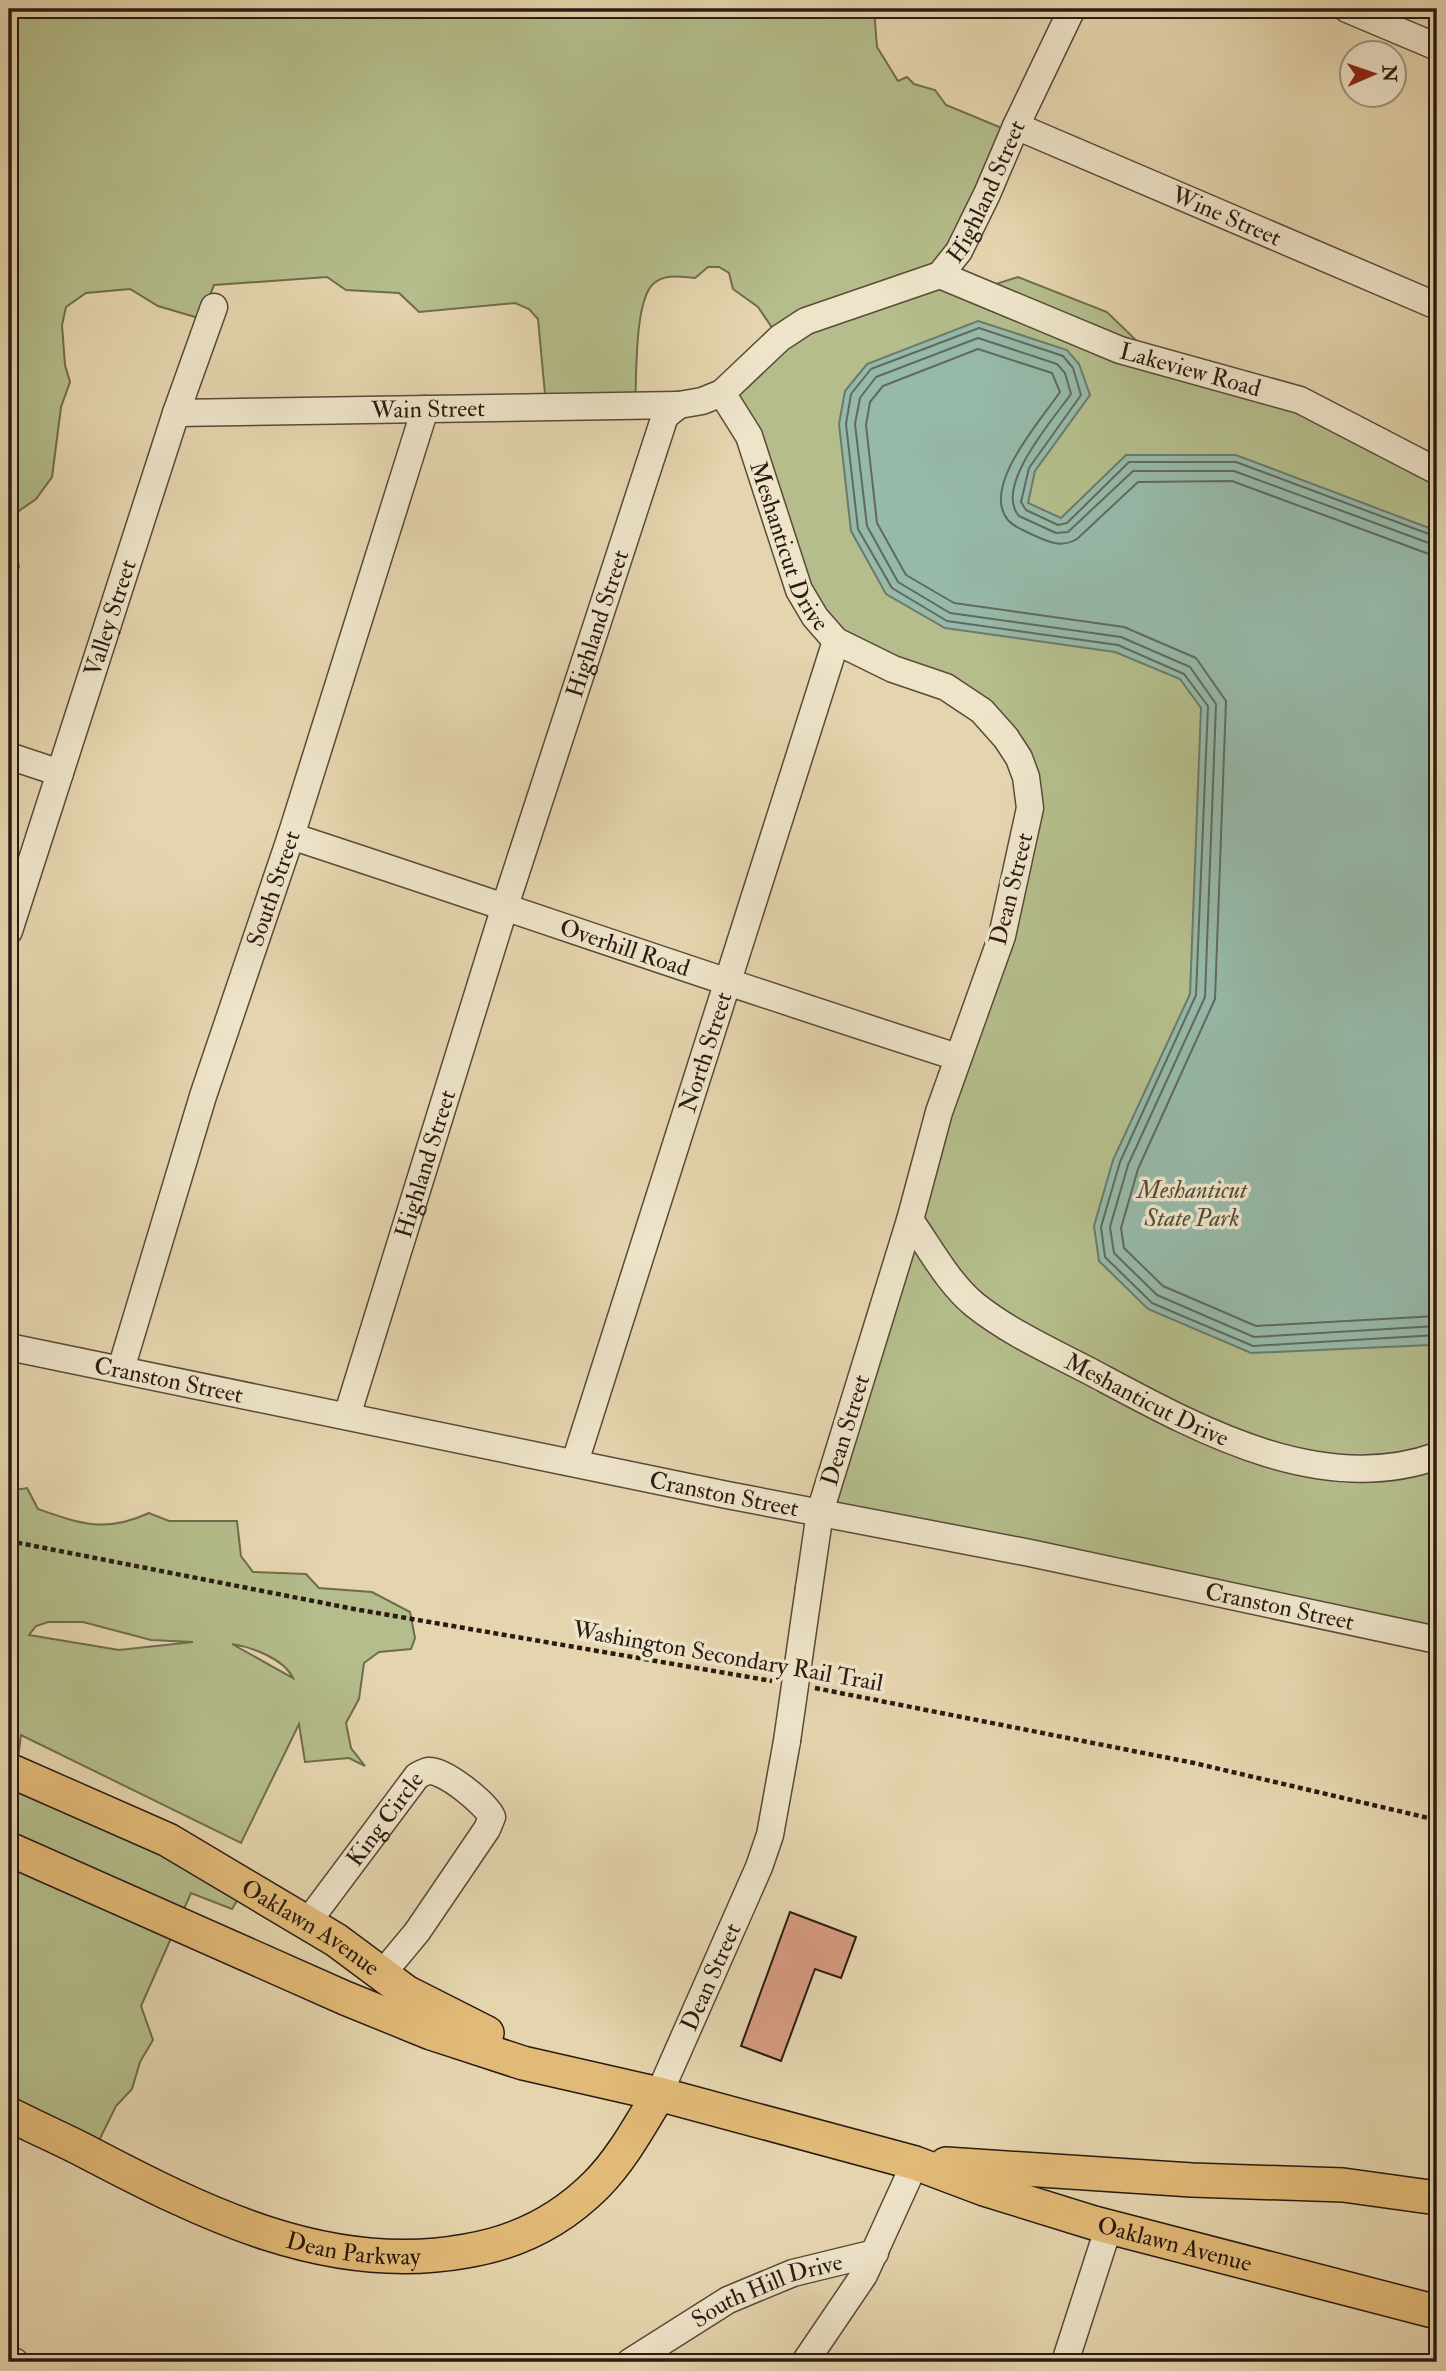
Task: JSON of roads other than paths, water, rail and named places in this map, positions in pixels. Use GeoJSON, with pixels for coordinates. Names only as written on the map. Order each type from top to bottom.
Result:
{"type":"FeatureCollection","features":[{"type":"Feature","properties":{"kind":"main road","name":"Oaklawn Avenue"},"geometry":{"type":"LineString","coordinates":[[9,1770],[168,1840],[307,1923],[416,1998],[468,2026],[581,2070],[611,2085]]}},
{"type":"Feature","properties":{"kind":"main road","name":"Oaklawn Avenue"},"geometry":{"type":"LineString","coordinates":[[9,1849],[345,1998],[431,2033],[523,2063],[659,2094],[915,2164],[984,2189],[1109,2226],[1437,2312]]}},
{"type":"Feature","properties":{"kind":"main road","name":"Dean Parkway"},"geometry":{"type":"LineString","coordinates":[[9,2114],[200,2210],[294,2242],[383,2258],[439,2256],[498,2246],[550,2221],[595,2186],[625,2147],[659,2094]]}},
{"type":"Feature","properties":{"kind":"main road","name":"Oaklawn Avenue"},"geometry":{"type":"LineString","coordinates":[[915,2164],[1192,2180],[1343,2185],[1437,2198]]}},
{"type":"Feature","properties":{"kind":"street","name":"Highland Street"},"geometry":{"type":"LineString","coordinates":[[347,1416],[505,906],[665,416],[678,405],[702,401],[722,393],[780,338],[806,321],[940,275],[959,251],[1072,9]]}},
{"type":"Feature","properties":{"kind":"street"},"geometry":{"type":"LineString","coordinates":[[1347,9],[1437,47]]}},
{"type":"Feature","properties":{"kind":"street","name":"Wine Street"},"geometry":{"type":"LineString","coordinates":[[1016,126],[1437,306]]}},
{"type":"Feature","properties":{"kind":"street","name":"Lakeview Road"},"geometry":{"type":"LineString","coordinates":[[940,275],[1119,350],[1300,400],[1437,471]]}},
{"type":"Feature","properties":{"kind":"street","name":"Valley Street"},"geometry":{"type":"LineString","coordinates":[[9,930],[176,413],[214,307]]}},
{"type":"Feature","properties":{"kind":"street","name":"Meshanticut Drive"},"geometry":{"type":"LineString","coordinates":[[722,393],[749,436],[799,590],[835,641],[946,688],[982,711],[996,725],[1021,764]]}},
{"type":"Feature","properties":{"kind":"street","name":"Wain Street"},"geometry":{"type":"LineString","coordinates":[[176,413],[678,405]]}},
{"type":"Feature","properties":{"kind":"street","name":"South Street"},"geometry":{"type":"LineString","coordinates":[[121,1369],[203,1096],[291,836],[425,409]]}},
{"type":"Feature","properties":{"kind":"street","name":"North Street"},"geometry":{"type":"LineString","coordinates":[[576,1462],[835,641]]}},
{"type":"Feature","properties":{"kind":"street"},"geometry":{"type":"LineString","coordinates":[[9,756],[60,773]]}},
{"type":"Feature","properties":{"kind":"street","name":"Dean Street"},"geometry":{"type":"LineString","coordinates":[[659,2094],[759,1867],[770,1835],[787,1741],[820,1512],[910,1220],[939,1112],[1002,936],[1030,808],[1021,764]]}},
{"type":"Feature","properties":{"kind":"street","name":"Overhill Road"},"geometry":{"type":"LineString","coordinates":[[291,836],[505,906],[727,984],[957,1057]]}},
{"type":"Feature","properties":{"kind":"street","name":"Meshanticut Drive"},"geometry":{"type":"LineString","coordinates":[[910,1220],[951,1278],[975,1304],[1063,1357],[1219,1436],[1282,1457],[1338,1467],[1386,1467],[1437,1456]]}},
{"type":"Feature","properties":{"kind":"street","name":"Cranston Street"},"geometry":{"type":"LineString","coordinates":[[9,1347],[1030,1553],[1437,1640]]}},
{"type":"Feature","properties":{"kind":"street","name":"King Circle"},"geometry":{"type":"LineString","coordinates":[[307,1923],[417,1776],[427,1771],[438,1773],[461,1788],[488,1808],[492,1817],[487,1829],[416,1933],[382,1974]]}},
{"type":"Feature","properties":{"kind":"street"},"geometry":{"type":"LineString","coordinates":[[805,2362],[864,2275],[915,2164]]}},
{"type":"Feature","properties":{"kind":"street"},"geometry":{"type":"LineString","coordinates":[[1065,2362],[1109,2226]]}},
{"type":"Feature","properties":{"kind":"street","name":"South Hill Drive"},"geometry":{"type":"LineString","coordinates":[[630,2362],[727,2300],[793,2273],[875,2253]]}},
{"type":"Feature","properties":{"kind":"street"},"geometry":{"type":"LineString","coordinates":[[9,2359],[15,2362]]}},
{"type":"Feature","properties":{"kind":"water"},"geometry":{"type":"Polygon","coordinates":[[[978,321],[1067,350],[1079,364],[1090,395],[1035,471],[1028,503],[1061,518],[1126,455],[1236,455],[1437,531],[1437,1341],[1430,1345],[1251,1353],[1148,1309],[1099,1261],[1094,1226],[1113,1160],[1190,994],[1201,708],[1180,679],[1115,652],[945,628],[886,594],[851,531],[839,424],[845,391],[867,364],[978,321]]]}},
{"type":"Feature","properties":{"kind":"park label","name":"Meshanticut State Park"},"geometry":{"type":"Point","coordinates":[1192,1204]}}]}
